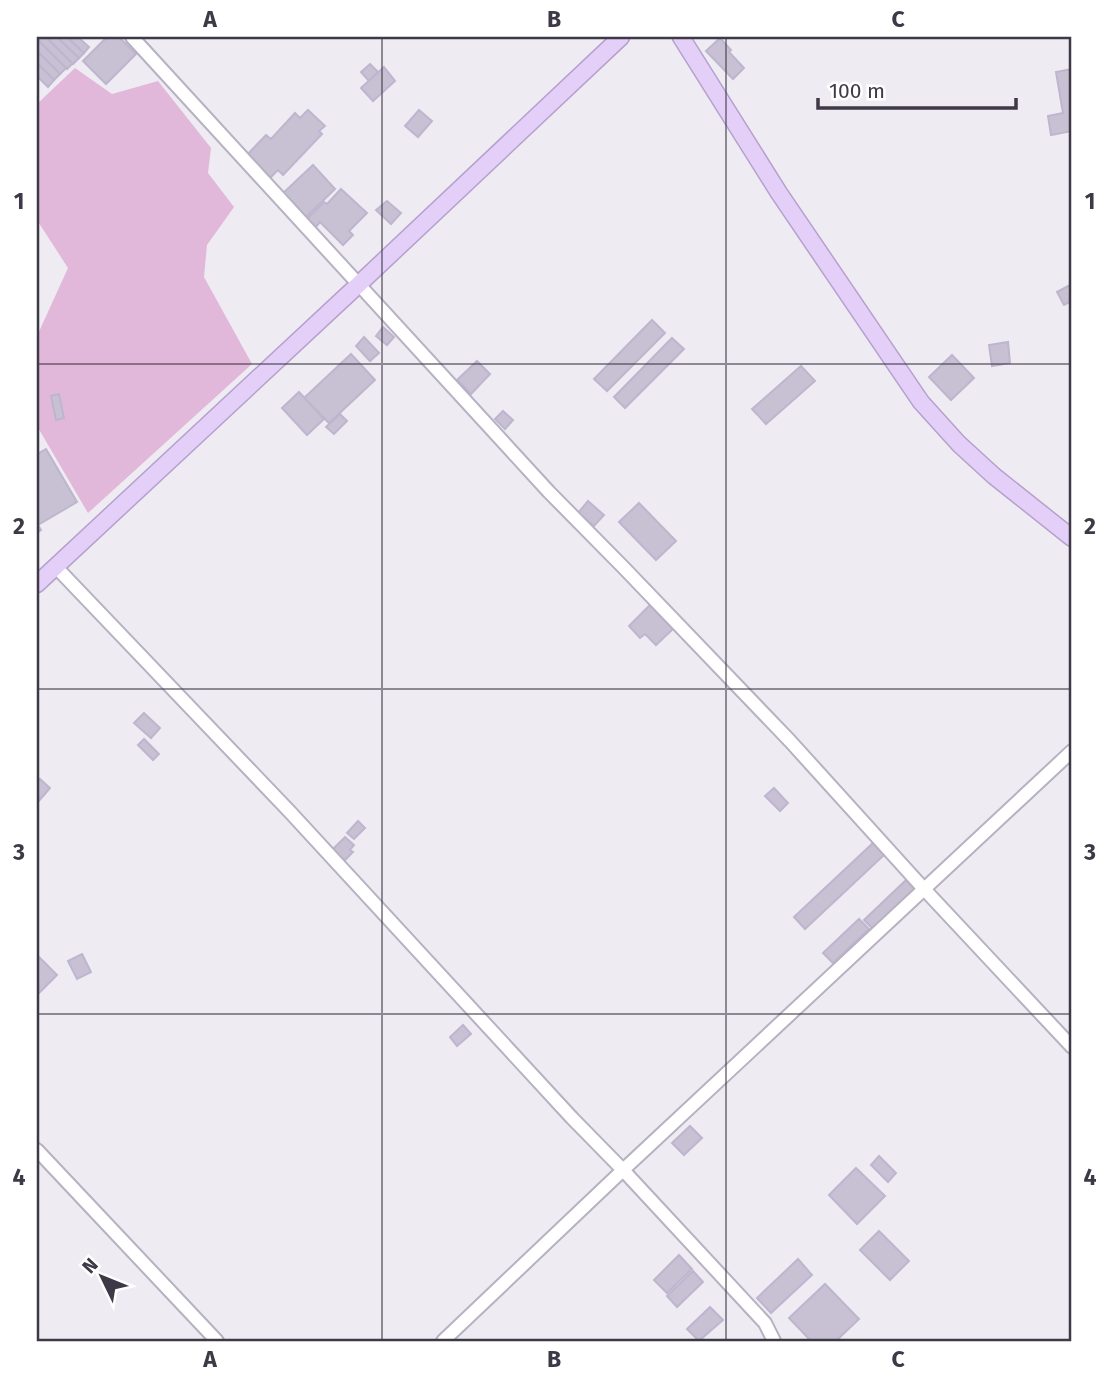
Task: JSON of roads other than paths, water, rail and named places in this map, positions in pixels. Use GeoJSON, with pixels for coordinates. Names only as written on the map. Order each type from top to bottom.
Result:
{"type":"FeatureCollection","features":[{"type":"Feature","properties":{"kind":"street"},"geometry":{"type":"LineString","coordinates":[[132,37],[549,492],[790,741],[1072,1047]]}},
{"type":"Feature","properties":{"kind":"street"},"geometry":{"type":"LineString","coordinates":[[37,584],[621,37]]}},
{"type":"Feature","properties":{"kind":"street"},"geometry":{"type":"LineString","coordinates":[[681,37],[779,193],[921,402],[959,444],[994,476],[1072,538]]}},
{"type":"Feature","properties":{"kind":"street"},"geometry":{"type":"LineString","coordinates":[[55,566],[290,812],[572,1118],[765,1322],[774,1341]]}},
{"type":"Feature","properties":{"kind":"street"},"geometry":{"type":"LineString","coordinates":[[443,1341],[1072,751]]}},
{"type":"Feature","properties":{"kind":"street"},"geometry":{"type":"LineString","coordinates":[[37,1150],[217,1341]]}}]}
